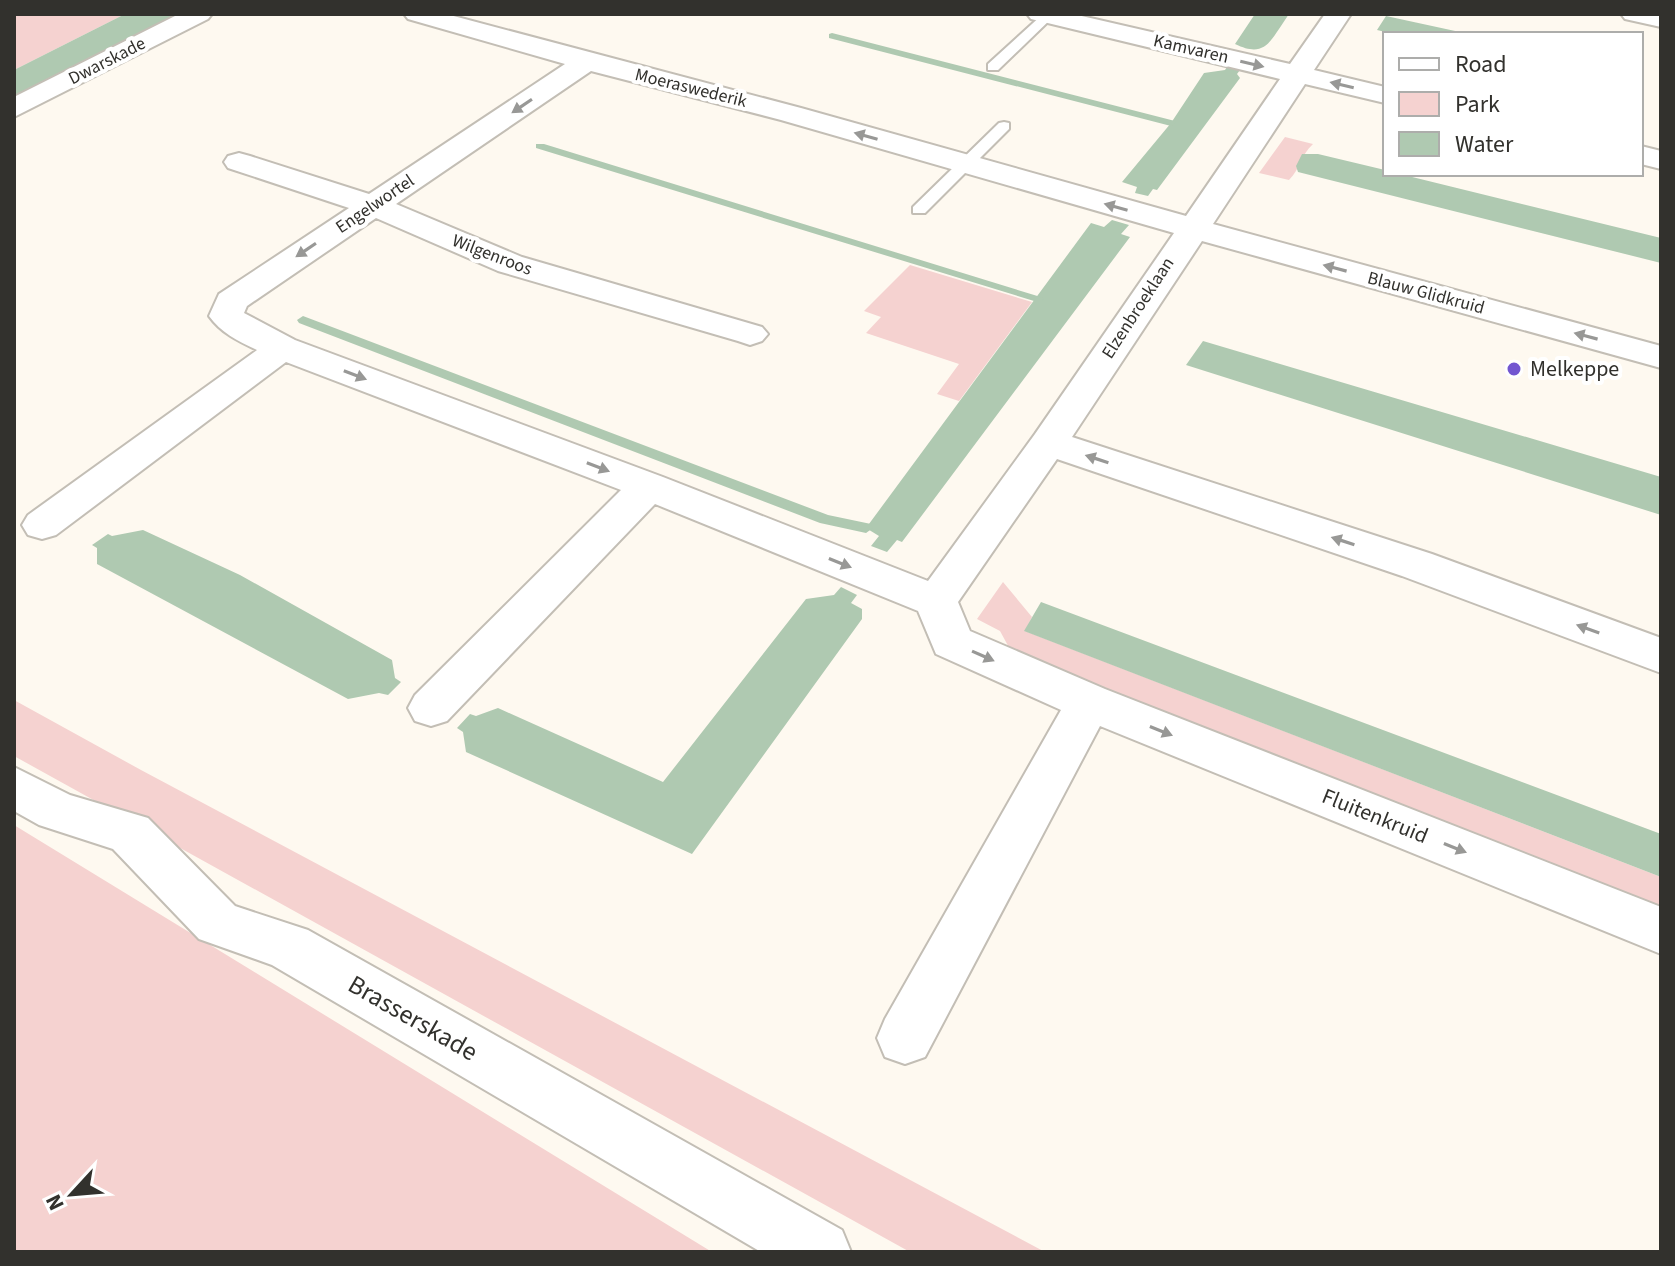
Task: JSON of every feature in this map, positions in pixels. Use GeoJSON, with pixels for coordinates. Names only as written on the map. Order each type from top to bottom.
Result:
{"type":"FeatureCollection","features":[{"type":"Feature","properties":{"kind":"street","name":"Dwarskade"},"geometry":{"type":"LineString","coordinates":[[14,108],[199,14]]}},
{"type":"Feature","properties":{"kind":"street","name":"Moeraswederik"},"geometry":{"type":"LineString","coordinates":[[417,14],[587,62],[765,107],[1191,228]]}},
{"type":"Feature","properties":{"kind":"street","name":"Elzenbroeklaan"},"geometry":{"type":"LineString","coordinates":[[936,601],[1049,443],[1338,14]]}},
{"type":"Feature","properties":{"kind":"street"},"geometry":{"type":"LineString","coordinates":[[1634,14],[1661,19]]}},
{"type":"Feature","properties":{"kind":"street","name":"Kamvaren"},"geometry":{"type":"LineString","coordinates":[[1044,15],[1088,19],[1383,95]]}},
{"type":"Feature","properties":{"kind":"street","name":"Engelwortel"},"geometry":{"type":"LineString","coordinates":[[587,62],[231,301],[226,316],[242,329],[282,348],[649,486],[936,601]]}},
{"type":"Feature","properties":{"kind":"street","name":"Wilgenroos"},"geometry":{"type":"LineString","coordinates":[[239,162],[372,205],[510,264],[750,334]]}},
{"type":"Feature","properties":{"kind":"street","name":"Blauw Glidkruid"},"geometry":{"type":"LineString","coordinates":[[1191,228],[1661,357]]}},
{"type":"Feature","properties":{"kind":"street"},"geometry":{"type":"LineString","coordinates":[[42,525],[282,348]]}},
{"type":"Feature","properties":{"kind":"street"},"geometry":{"type":"LineString","coordinates":[[1049,443],[1417,565],[1661,656]]}},
{"type":"Feature","properties":{"kind":"street"},"geometry":{"type":"LineString","coordinates":[[431,708],[649,486]]}},
{"type":"Feature","properties":{"kind":"street","name":"Fluitenkruid"},"geometry":{"type":"LineString","coordinates":[[936,601],[952,642],[1089,702],[1661,931]]}},
{"type":"Feature","properties":{"kind":"street"},"geometry":{"type":"LineString","coordinates":[[905,1038],[1089,702]]}},
{"type":"Feature","properties":{"kind":"street","name":"Brasserskade"},"geometry":{"type":"LineString","coordinates":[[14,787],[56,811],[130,833],[218,923],[289,947],[820,1252]]}},
{"type":"Feature","properties":{"kind":"lane","name":"Kamvaren"},"geometry":{"type":"LineString","coordinates":[[993,67],[1044,15]]}},
{"type":"Feature","properties":{"kind":"lane"},"geometry":{"type":"LineString","coordinates":[[919,210],[1004,126]]}},
{"type":"Feature","properties":{"kind":"green space"},"geometry":{"type":"Polygon","coordinates":[[[14,14],[125,14],[14,70],[14,14]]]}},
{"type":"Feature","properties":{"kind":"green space"},"geometry":{"type":"Polygon","coordinates":[[[1285,137],[1313,144],[1293,176],[1289,180],[1259,173],[1285,137]]]}},
{"type":"Feature","properties":{"kind":"green space"},"geometry":{"type":"Polygon","coordinates":[[[910,265],[1032,302],[959,401],[937,394],[959,364],[866,333],[881,317],[864,311],[910,265]]]}},
{"type":"Feature","properties":{"kind":"green space"},"geometry":{"type":"Polygon","coordinates":[[[1003,582],[1032,617],[1025,631],[1661,877],[1661,910],[1012,653],[1000,631],[977,619],[1003,582]]]}},
{"type":"Feature","properties":{"kind":"green space"},"geometry":{"type":"Polygon","coordinates":[[[14,700],[1045,1252],[910,1252],[14,756],[14,700]]]}},
{"type":"Feature","properties":{"kind":"green space"},"geometry":{"type":"Polygon","coordinates":[[[14,825],[712,1252],[14,1252],[14,825]]]}},
{"type":"Feature","properties":{"kind":"water"},"geometry":{"type":"Polygon","coordinates":[[[125,14],[184,14],[14,98],[14,70],[125,14]]]}},
{"type":"Feature","properties":{"kind":"water"},"geometry":{"type":"Polygon","coordinates":[[[1255,14],[1289,14],[1272,39],[1261,48],[1245,48],[1235,44],[1255,14]]]}},
{"type":"Feature","properties":{"kind":"water"},"geometry":{"type":"Polygon","coordinates":[[[1386,16],[1460,32],[1386,32],[1377,30],[1386,16]]]}},
{"type":"Feature","properties":{"kind":"water"},"geometry":{"type":"Polygon","coordinates":[[[1227,67],[1240,70],[1237,74],[1240,78],[1157,190],[1153,189],[1148,196],[1135,193],[1137,187],[1122,182],[1171,123],[1204,73],[1227,67]]]}},
{"type":"Feature","properties":{"kind":"water"},"geometry":{"type":"Polygon","coordinates":[[[1302,154],[1318,154],[1383,170],[1383,176],[1408,176],[1661,238],[1661,263],[1298,172],[1296,166],[1302,154]]]}},
{"type":"Feature","properties":{"kind":"water"},"geometry":{"type":"Polygon","coordinates":[[[1112,220],[1129,225],[1121,234],[1130,237],[902,542],[897,540],[887,552],[871,546],[879,536],[866,528],[1091,223],[1104,227],[1112,220]]]}},
{"type":"Feature","properties":{"kind":"water"},"geometry":{"type":"Polygon","coordinates":[[[1203,341],[1661,477],[1661,515],[1186,365],[1203,341]]]}},
{"type":"Feature","properties":{"kind":"water"},"geometry":{"type":"Polygon","coordinates":[[[143,530],[240,575],[392,660],[395,678],[401,682],[388,695],[379,693],[348,699],[97,564],[97,548],[92,545],[108,534],[112,536],[143,530]]]}},
{"type":"Feature","properties":{"kind":"water"},"geometry":{"type":"Polygon","coordinates":[[[841,587],[857,595],[851,603],[862,609],[862,619],[692,854],[466,752],[463,732],[457,728],[470,714],[476,716],[498,708],[663,782],[806,599],[834,595],[841,587]]]}},
{"type":"Feature","properties":{"kind":"water"},"geometry":{"type":"Polygon","coordinates":[[[1041,602],[1661,834],[1661,877],[1024,631],[1041,602]]]}},
{"type":"Feature","properties":{"kind":"waterway"},"geometry":{"type":"LineString","coordinates":[[832,36],[1171,123]]}},
{"type":"Feature","properties":{"kind":"waterway"},"geometry":{"type":"LineString","coordinates":[[540,146],[1038,298]]}},
{"type":"Feature","properties":{"kind":"waterway"},"geometry":{"type":"LineString","coordinates":[[303,320],[825,519],[866,528]]}},
{"type":"Feature","properties":{"kind":"place","name":"Melkeppe"},"geometry":{"type":"Point","coordinates":[1514,369]}}]}
